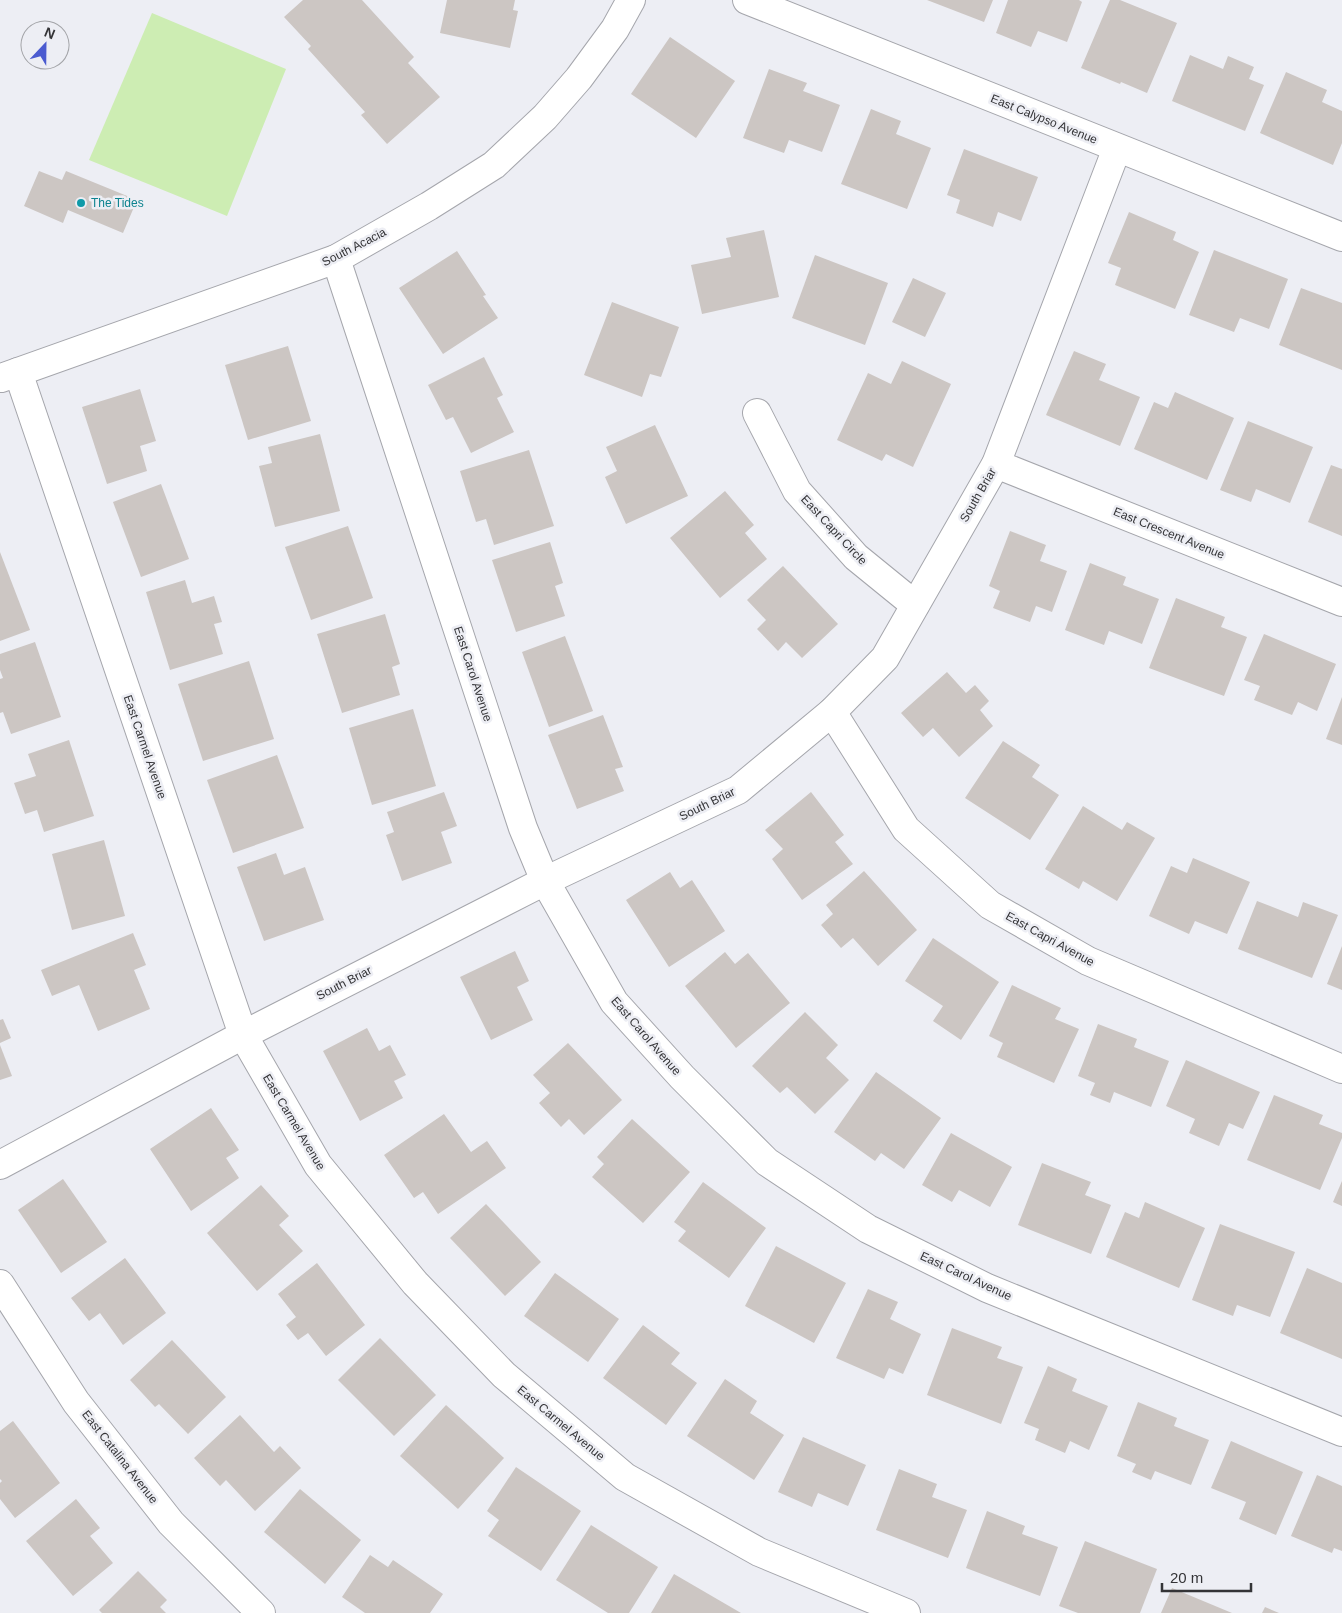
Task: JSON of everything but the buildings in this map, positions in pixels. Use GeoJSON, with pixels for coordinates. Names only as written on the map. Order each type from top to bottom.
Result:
{"type":"FeatureCollection","features":[{"type":"Feature","properties":{"kind":"street","name":"South Acacia"},"geometry":{"type":"LineString","coordinates":[[9,375],[336,259],[429,206],[494,165],[546,117],[579,78],[615,29],[631,0]]}},
{"type":"Feature","properties":{"kind":"street","name":"East Calypso Avenue"},"geometry":{"type":"LineString","coordinates":[[747,0],[1342,237]]}},
{"type":"Feature","properties":{"kind":"street","name":"South Briar"},"geometry":{"type":"LineString","coordinates":[[0,1165],[243,1034],[545,881],[738,790],[832,712],[885,658],[996,464],[1117,148]]}},
{"type":"Feature","properties":{"kind":"street","name":"East Carol Avenue"},"geometry":{"type":"LineString","coordinates":[[336,259],[524,828],[545,881],[614,1002],[682,1077],[767,1162],[868,1229],[987,1288],[1342,1432]]}},
{"type":"Feature","properties":{"kind":"street","name":"East Carmel Avenue"},"geometry":{"type":"LineString","coordinates":[[9,375],[243,1034],[318,1165],[415,1283],[504,1375],[625,1477],[759,1552],[906,1613]]}},
{"type":"Feature","properties":{"kind":"street","name":"East Capri Circle"},"geometry":{"type":"LineString","coordinates":[[757,412],[797,491],[856,557],[915,605]]}},
{"type":"Feature","properties":{"kind":"street","name":"East Crescent Avenue"},"geometry":{"type":"LineString","coordinates":[[996,464],[1342,602]]}},
{"type":"Feature","properties":{"kind":"street","name":"East Capri Avenue"},"geometry":{"type":"LineString","coordinates":[[832,712],[906,828],[990,905],[1088,962],[1342,1069]]}},
{"type":"Feature","properties":{"kind":"street","name":"East Catalina Avenue"},"geometry":{"type":"LineString","coordinates":[[0,1284],[76,1402],[170,1523],[261,1613]]}},
{"type":"Feature","properties":{"kind":"green space"},"geometry":{"type":"Polygon","coordinates":[[[152,13],[286,69],[227,216],[89,160],[152,13]]]}},
{"type":"Feature","properties":{"kind":"place","name":"The Tides"},"geometry":{"type":"Point","coordinates":[81,203]}}]}
